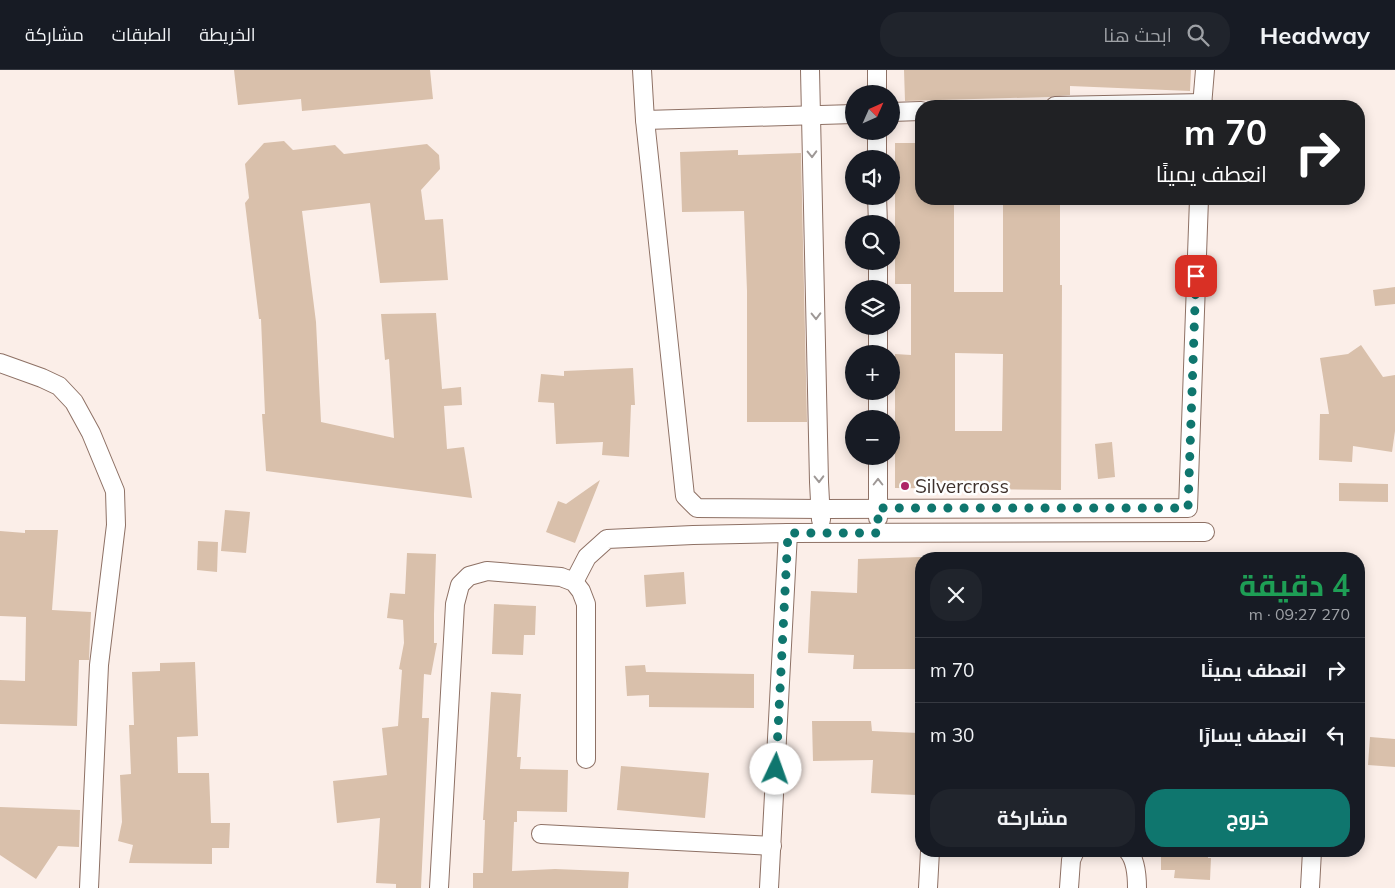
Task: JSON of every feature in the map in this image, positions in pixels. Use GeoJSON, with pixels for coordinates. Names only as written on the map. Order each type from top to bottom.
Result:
{"type":"FeatureCollection","features":[{"type":"Feature","properties":{"kind":"street"},"geometry":{"type":"LineString","coordinates":[[642,70],[645,120],[685,496],[697,508],[1188,508],[1199,205]]}},
{"type":"Feature","properties":{"kind":"street"},"geometry":{"type":"LineString","coordinates":[[810,70],[822,533]]}},
{"type":"Feature","properties":{"kind":"street"},"geometry":{"type":"LineString","coordinates":[[877,85],[878,70]]}},
{"type":"Feature","properties":{"kind":"street"},"geometry":{"type":"LineString","coordinates":[[1202,100],[1205,70]]}},
{"type":"Feature","properties":{"kind":"street"},"geometry":{"type":"LineString","coordinates":[[900,112],[915,111]]}},
{"type":"Feature","properties":{"kind":"street"},"geometry":{"type":"LineString","coordinates":[[645,120],[845,114]]}},
{"type":"Feature","properties":{"kind":"street"},"geometry":{"type":"LineString","coordinates":[[0,363],[59,386],[74,402],[91,433],[115,490],[116,525],[100,665],[89,888]]}},
{"type":"Feature","properties":{"kind":"street"},"geometry":{"type":"LineString","coordinates":[[878,465],[878,533]]}},
{"type":"Feature","properties":{"kind":"street"},"geometry":{"type":"LineString","coordinates":[[574,582],[587,558],[607,539],[693,534],[1206,532]]}},
{"type":"Feature","properties":{"kind":"street"},"geometry":{"type":"LineString","coordinates":[[769,888],[788,533]]}},
{"type":"Feature","properties":{"kind":"street"},"geometry":{"type":"LineString","coordinates":[[439,888],[455,604],[460,585],[469,576],[487,571],[561,577],[574,582],[582,591],[586,604],[586,759]]}},
{"type":"Feature","properties":{"kind":"street"},"geometry":{"type":"LineString","coordinates":[[541,834],[772,846]]}},
{"type":"Feature","properties":{"kind":"street"},"geometry":{"type":"LineString","coordinates":[[928,888],[930,857]]}},
{"type":"Feature","properties":{"kind":"street"},"geometry":{"type":"LineString","coordinates":[[1069,888],[1072,857]]}},
{"type":"Feature","properties":{"kind":"street"},"geometry":{"type":"LineString","coordinates":[[1132,857],[1138,888]]}},
{"type":"Feature","properties":{"kind":"street"},"geometry":{"type":"LineString","coordinates":[[1310,888],[1312,857]]}},
{"type":"Feature","properties":{"kind":"building"},"geometry":{"type":"Polygon","coordinates":[[[234,70],[430,70],[433,99],[302,111],[301,99],[238,105],[234,70]]]}},
{"type":"Feature","properties":{"kind":"building"},"geometry":{"type":"Polygon","coordinates":[[[904,70],[1191,70],[1190,91],[1070,86],[1070,95],[1049,97],[905,101],[904,70]]]}},
{"type":"Feature","properties":{"kind":"building"},"geometry":{"type":"Polygon","coordinates":[[[284,141],[293,150],[335,145],[344,154],[427,144],[439,155],[440,169],[421,190],[425,220],[443,219],[448,280],[380,283],[370,203],[302,211],[316,322],[321,422],[394,438],[389,359],[385,360],[381,314],[436,313],[442,389],[461,387],[462,405],[444,406],[447,449],[464,447],[472,498],[266,471],[262,414],[265,414],[261,319],[259,319],[245,203],[249,198],[245,164],[264,143],[284,141]]]}},
{"type":"Feature","properties":{"kind":"building"},"geometry":{"type":"Polygon","coordinates":[[[895,143],[915,143],[915,205],[954,205],[954,292],[1003,292],[1003,205],[1060,205],[1060,285],[1062,285],[1061,490],[895,488],[895,465],[900,465],[900,410],[895,410],[895,400],[900,400],[900,354],[911,355],[911,284],[900,284],[900,280],[895,280],[895,270],[900,270],[900,215],[895,215],[895,205],[900,205],[900,150],[895,150],[895,143]],[[955,353],[955,431],[1002,431],[1003,354],[955,353]]]}},
{"type":"Feature","properties":{"kind":"building"},"geometry":{"type":"Polygon","coordinates":[[[738,150],[738,155],[801,153],[807,422],[747,422],[747,291],[744,211],[682,212],[680,152],[738,150]]]}},
{"type":"Feature","properties":{"kind":"building"},"geometry":{"type":"Polygon","coordinates":[[[1395,287],[1395,304],[1375,306],[1373,290],[1395,287]]]}},
{"type":"Feature","properties":{"kind":"building"},"geometry":{"type":"Polygon","coordinates":[[[1361,345],[1383,377],[1395,375],[1395,431],[1392,452],[1353,446],[1352,462],[1319,460],[1320,414],[1329,414],[1320,358],[1348,354],[1361,345]]]}},
{"type":"Feature","properties":{"kind":"building"},"geometry":{"type":"Polygon","coordinates":[[[633,368],[635,405],[631,405],[629,457],[602,455],[603,442],[556,444],[554,403],[538,402],[541,374],[564,376],[564,371],[633,368]]]}},
{"type":"Feature","properties":{"kind":"building"},"geometry":{"type":"Polygon","coordinates":[[[1112,442],[1115,477],[1098,479],[1095,444],[1112,442]]]}},
{"type":"Feature","properties":{"kind":"building"},"geometry":{"type":"Polygon","coordinates":[[[600,480],[575,543],[546,532],[558,501],[566,504],[600,480]]]}},
{"type":"Feature","properties":{"kind":"building"},"geometry":{"type":"Polygon","coordinates":[[[1339,483],[1388,484],[1388,502],[1339,501],[1339,483]]]}},
{"type":"Feature","properties":{"kind":"building"},"geometry":{"type":"Polygon","coordinates":[[[225,510],[250,512],[246,553],[221,551],[225,510]]]}},
{"type":"Feature","properties":{"kind":"building"},"geometry":{"type":"Polygon","coordinates":[[[25,530],[58,530],[52,610],[91,612],[89,660],[79,660],[77,726],[0,724],[0,680],[25,681],[26,617],[0,616],[0,531],[25,533],[25,530]]]}},
{"type":"Feature","properties":{"kind":"building"},"geometry":{"type":"Polygon","coordinates":[[[198,541],[218,542],[217,572],[197,570],[198,541]]]}},
{"type":"Feature","properties":{"kind":"building"},"geometry":{"type":"Polygon","coordinates":[[[407,553],[436,554],[434,643],[437,643],[431,675],[424,674],[422,718],[429,718],[421,888],[396,888],[396,884],[376,883],[380,818],[337,823],[333,781],[387,775],[382,728],[398,726],[402,670],[399,669],[404,643],[403,620],[387,618],[390,593],[405,594],[407,553]]]}},
{"type":"Feature","properties":{"kind":"building"},"geometry":{"type":"Polygon","coordinates":[[[915,557],[915,669],[853,669],[854,655],[808,653],[811,591],[857,593],[858,559],[915,557]]]}},
{"type":"Feature","properties":{"kind":"building"},"geometry":{"type":"Polygon","coordinates":[[[684,572],[686,604],[646,607],[644,575],[684,572]]]}},
{"type":"Feature","properties":{"kind":"building"},"geometry":{"type":"Polygon","coordinates":[[[494,604],[536,606],[535,635],[524,635],[523,655],[492,654],[494,604]]]}},
{"type":"Feature","properties":{"kind":"building"},"geometry":{"type":"Polygon","coordinates":[[[195,662],[198,736],[177,737],[178,773],[209,773],[211,823],[230,823],[229,848],[212,848],[212,864],[129,863],[133,845],[118,841],[122,822],[120,775],[131,774],[129,725],[134,725],[132,672],[160,671],[160,663],[195,662]]]}},
{"type":"Feature","properties":{"kind":"building"},"geometry":{"type":"Polygon","coordinates":[[[645,665],[646,672],[754,674],[754,708],[649,707],[649,695],[627,696],[625,666],[645,665]]]}},
{"type":"Feature","properties":{"kind":"building"},"geometry":{"type":"Polygon","coordinates":[[[491,692],[521,694],[517,757],[521,757],[520,769],[568,770],[567,812],[517,811],[517,822],[514,822],[512,871],[555,869],[629,872],[628,888],[473,888],[473,873],[483,873],[485,820],[483,820],[491,692]]]}},
{"type":"Feature","properties":{"kind":"building"},"geometry":{"type":"Polygon","coordinates":[[[812,721],[871,721],[872,731],[915,733],[915,795],[871,793],[873,760],[813,761],[812,721]]]}},
{"type":"Feature","properties":{"kind":"building"},"geometry":{"type":"Polygon","coordinates":[[[1370,737],[1395,739],[1395,767],[1368,765],[1370,737]]]}},
{"type":"Feature","properties":{"kind":"building"},"geometry":{"type":"Polygon","coordinates":[[[621,766],[709,773],[705,818],[617,810],[621,766]]]}},
{"type":"Feature","properties":{"kind":"building"},"geometry":{"type":"Polygon","coordinates":[[[0,807],[80,810],[79,847],[58,846],[36,879],[0,855],[0,807]]]}},
{"type":"Feature","properties":{"kind":"building"},"geometry":{"type":"Polygon","coordinates":[[[1161,857],[1211,858],[1210,880],[1174,878],[1175,870],[1161,870],[1161,857]]]}},
{"type":"Feature","properties":{"kind":"place","name":"Silvercross"},"geometry":{"type":"Point","coordinates":[905,486]}},
{"type":"Feature","properties":{"kind":"route"},"geometry":{"type":"LineString","coordinates":[[776,769],[788,533],[878,533],[878,508],[1188,508],[1196,276]]}}]}
